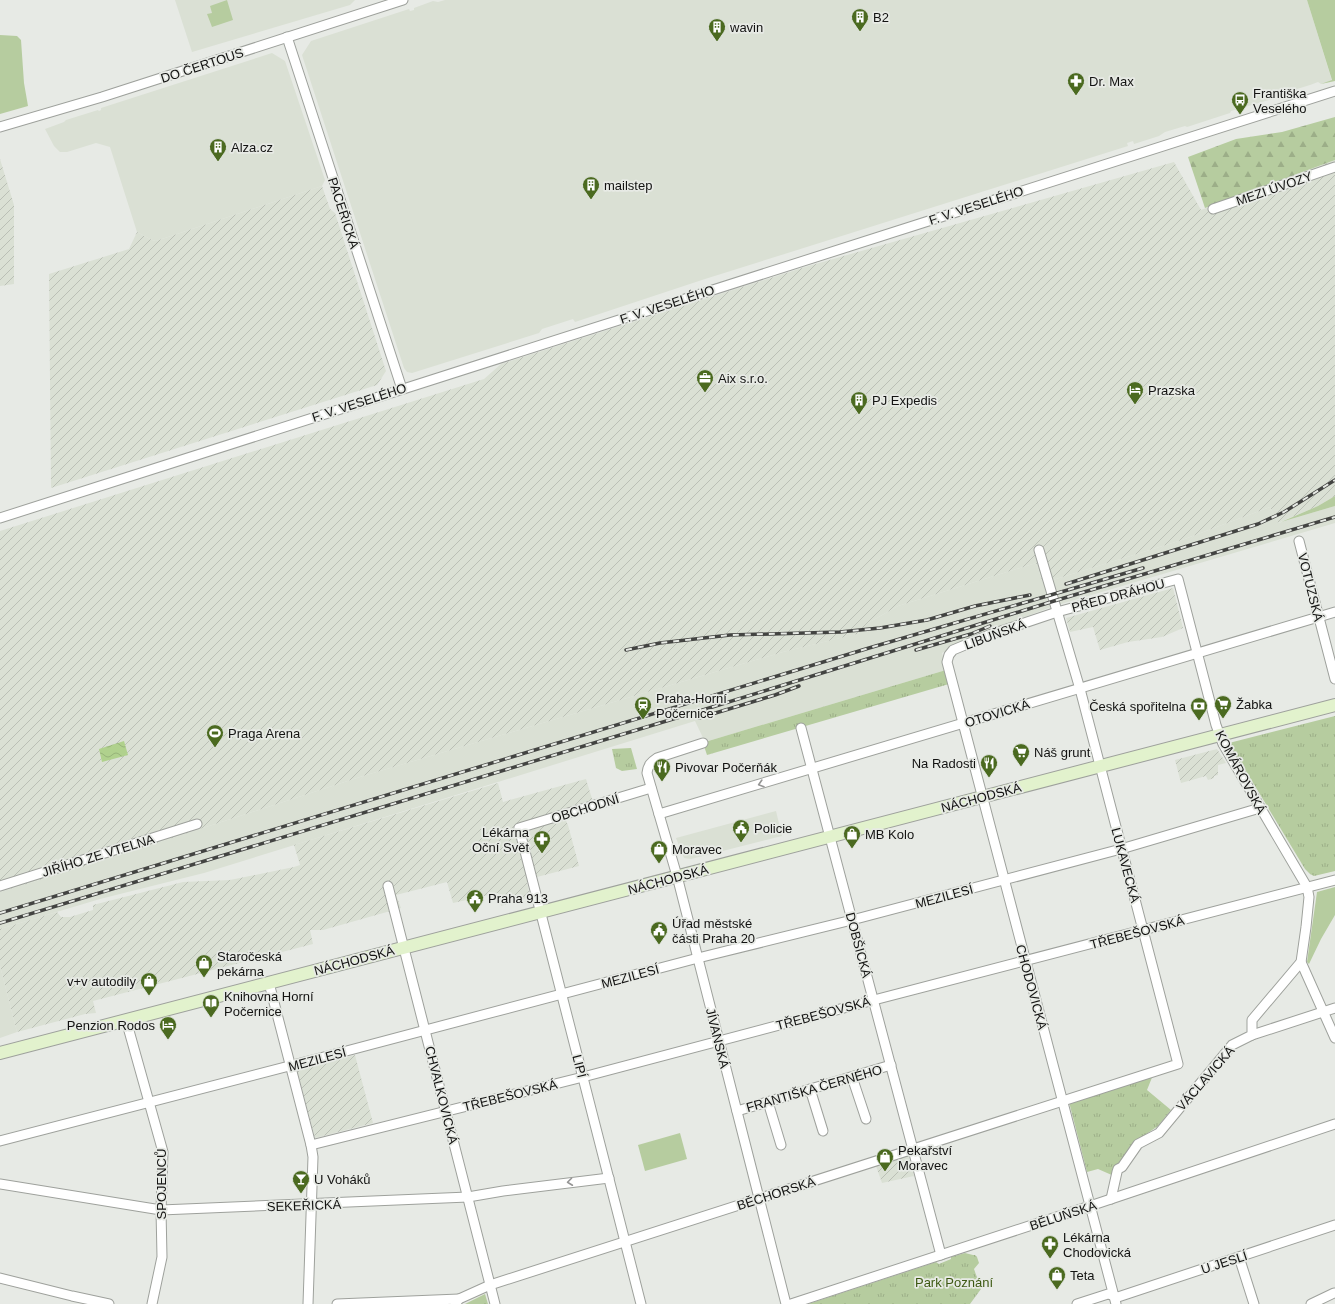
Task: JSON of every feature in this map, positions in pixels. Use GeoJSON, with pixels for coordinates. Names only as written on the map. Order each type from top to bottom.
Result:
{"type":"FeatureCollection","features":[{"type":"Feature","properties":{"kind":"main road","name":"NÁCHODSKÁ"},"geometry":{"type":"LineString","coordinates":[[0,1053],[1335,705]]}},
{"type":"Feature","properties":{"kind":"street","name":"DO ČERTOUS"},"geometry":{"type":"LineString","coordinates":[[0,127],[102,97],[403,0]]}},
{"type":"Feature","properties":{"kind":"street","name":"PACEŘICKÁ"},"geometry":{"type":"LineString","coordinates":[[287,37],[402,389]]}},
{"type":"Feature","properties":{"kind":"street","name":"F. V. VESELÉHO"},"geometry":{"type":"LineString","coordinates":[[0,518],[1335,91]]}},
{"type":"Feature","properties":{"kind":"street","name":"MEZI ÚVOZY"},"geometry":{"type":"LineString","coordinates":[[1213,209],[1335,167]]}},
{"type":"Feature","properties":{"kind":"street","name":"VOTUZSKÁ"},"geometry":{"type":"LineString","coordinates":[[1300,541],[1335,679]]}},
{"type":"Feature","properties":{"kind":"street","name":"LUKAVECKÁ"},"geometry":{"type":"LineString","coordinates":[[1039,550],[1080,688],[1178,1064],[1062,1101]]}},
{"type":"Feature","properties":{"kind":"street","name":"PŘED DRÁHOU"},"geometry":{"type":"LineString","coordinates":[[1057,612],[1178,579]]}},
{"type":"Feature","properties":{"kind":"street","name":"KOMÁROVSKÁ"},"geometry":{"type":"LineString","coordinates":[[1178,579],[1216,725],[1223,744],[1307,887]]}},
{"type":"Feature","properties":{"kind":"street","name":"LIBUŇSKÁ"},"geometry":{"type":"LineString","coordinates":[[949,670],[947,662],[948,656],[953,650],[989,635],[1057,612]]}},
{"type":"Feature","properties":{"kind":"street","name":"OTOVICKÁ"},"geometry":{"type":"LineString","coordinates":[[659,814],[1335,612]]}},
{"type":"Feature","properties":{"kind":"street","name":"CHODOVICKÁ"},"geometry":{"type":"LineString","coordinates":[[949,670],[1115,1300]]}},
{"type":"Feature","properties":{"kind":"street","name":"DOBŠICKÁ"},"geometry":{"type":"LineString","coordinates":[[801,728],[941,1255]]}},
{"type":"Feature","properties":{"kind":"street","name":"JÍVANSKÁ"},"geometry":{"type":"LineString","coordinates":[[703,743],[657,758],[648,766],[647,773],[677,876],[786,1304]]}},
{"type":"Feature","properties":{"kind":"street","name":"OBCHODNÍ"},"geometry":{"type":"LineString","coordinates":[[519,828],[652,788]]}},
{"type":"Feature","properties":{"kind":"street","name":"MEZILESÍ"},"geometry":{"type":"LineString","coordinates":[[0,1141],[698,958],[852,920],[1004,880],[1121,849],[1260,808]]}},
{"type":"Feature","properties":{"kind":"street","name":"JIŘÍHO ZE VTELNA"},"geometry":{"type":"LineString","coordinates":[[0,886],[197,824]]}},
{"type":"Feature","properties":{"kind":"street","name":"LIPÍ"},"geometry":{"type":"LineString","coordinates":[[519,828],[641,1304]]}},
{"type":"Feature","properties":{"kind":"street","name":"TŘEBEŠOVSKÁ"},"geometry":{"type":"LineString","coordinates":[[311,1145],[583,1077],[1335,880]]}},
{"type":"Feature","properties":{"kind":"street","name":"CHVALKOVICKÁ"},"geometry":{"type":"LineString","coordinates":[[388,886],[495,1304]]}},
{"type":"Feature","properties":{"kind":"street"},"geometry":{"type":"LineString","coordinates":[[1307,887],[1309,897],[1301,962],[1322,1012],[1335,1038]]}},
{"type":"Feature","properties":{"kind":"street"},"geometry":{"type":"LineString","coordinates":[[1301,962],[1252,1020],[1252,1035],[1335,1008]]}},
{"type":"Feature","properties":{"kind":"street"},"geometry":{"type":"LineString","coordinates":[[269,983],[313,1157],[308,1304]]}},
{"type":"Feature","properties":{"kind":"street","name":"SPOJENCŮ"},"geometry":{"type":"LineString","coordinates":[[126,1020],[163,1152],[161,1210],[162,1257],[152,1304]]}},
{"type":"Feature","properties":{"kind":"street","name":"VÁCLAVICKÁ"},"geometry":{"type":"LineString","coordinates":[[1111,1199],[1118,1169],[1122,1167],[1138,1144],[1159,1133],[1232,1045],[1252,1035]]}},
{"type":"Feature","properties":{"kind":"street","name":"FRANTIŠKA ČERNÉHO"},"geometry":{"type":"LineString","coordinates":[[737,1111],[891,1065]]}},
{"type":"Feature","properties":{"kind":"street"},"geometry":{"type":"LineString","coordinates":[[852,1077],[866,1119]]}},
{"type":"Feature","properties":{"kind":"street"},"geometry":{"type":"LineString","coordinates":[[810,1089],[823,1132]]}},
{"type":"Feature","properties":{"kind":"street","name":"BĚCHORSKÁ"},"geometry":{"type":"LineString","coordinates":[[457,1301],[490,1285],[1062,1101]]}},
{"type":"Feature","properties":{"kind":"street"},"geometry":{"type":"LineString","coordinates":[[768,1102],[781,1144]]}},
{"type":"Feature","properties":{"kind":"street","name":"BĚLUŇSKÁ"},"geometry":{"type":"LineString","coordinates":[[791,1304],[1335,1124]]}},
{"type":"Feature","properties":{"kind":"street","name":"SEKEŘICKÁ"},"geometry":{"type":"LineString","coordinates":[[0,1184],[161,1210],[311,1205],[468,1197],[503,1191],[609,1178]]}},
{"type":"Feature","properties":{"kind":"street","name":"U JESLÍ"},"geometry":{"type":"LineString","coordinates":[[1077,1304],[1108,1294],[1115,1300],[1118,1297],[1335,1225]]}},
{"type":"Feature","properties":{"kind":"street","name":"U JESLÍ"},"geometry":{"type":"LineString","coordinates":[[1239,1257],[1254,1304]]}},
{"type":"Feature","properties":{"kind":"street"},"geometry":{"type":"LineString","coordinates":[[0,1278],[109,1304]]}},
{"type":"Feature","properties":{"kind":"street"},"geometry":{"type":"LineString","coordinates":[[1311,1304],[1334,1293]]}},
{"type":"Feature","properties":{"kind":"street"},"geometry":{"type":"LineString","coordinates":[[337,1304],[457,1301]]}},
{"type":"Feature","properties":{"kind":"shaded area"},"geometry":{"type":"Polygon","coordinates":[[[175,0],[355,0],[350,5],[192,52],[175,0]]]}},
{"type":"Feature","properties":{"kind":"shaded area"},"geometry":{"type":"Polygon","coordinates":[[[445,0],[1307,0],[1332,81],[1321,84],[1318,82],[1297,89],[1297,92],[1231,111],[1230,113],[1187,127],[1185,126],[1165,132],[1159,136],[1134,144],[1133,141],[1127,143],[1128,146],[705,279],[575,322],[573,319],[542,329],[539,333],[412,373],[407,372],[404,368],[302,55],[311,41],[409,9],[410,11],[414,10],[414,8],[433,1],[438,2],[445,0]]]}},
{"type":"Feature","properties":{"kind":"shaded area"},"geometry":{"type":"Polygon","coordinates":[[[272,53],[285,61],[325,180],[322,186],[156,241],[137,232],[110,147],[96,143],[67,152],[60,152],[54,146],[45,129],[66,120],[98,110],[99,111],[101,108],[272,53]]]}},
{"type":"Feature","properties":{"kind":"shaded area"},"geometry":{"type":"Polygon","coordinates":[[[0,159],[14,205],[14,284],[0,286],[0,159]]]}},
{"type":"Feature","properties":{"kind":"shaded area"},"geometry":{"type":"Polygon","coordinates":[[[1335,160],[1335,496],[1318,506],[1278,523],[1270,507],[1182,540],[1043,583],[1036,563],[898,606],[868,623],[869,631],[783,652],[363,776],[89,865],[0,892],[0,531],[484,379],[501,364],[805,267],[1174,162],[1201,210],[1335,160]]]}},
{"type":"Feature","properties":{"kind":"shaded area"},"geometry":{"type":"Polygon","coordinates":[[[322,186],[330,209],[335,213],[386,371],[377,385],[51,488],[49,274],[129,249],[137,232],[156,241],[322,186]]]}},
{"type":"Feature","properties":{"kind":"shaded area"},"geometry":{"type":"Polygon","coordinates":[[[1335,506],[1335,523],[1051,607],[981,634],[942,653],[946,670],[705,742],[695,721],[204,873],[100,899],[0,929],[0,892],[89,865],[363,776],[783,652],[868,631],[868,623],[898,606],[1036,563],[1043,583],[1182,540],[1270,507],[1278,523],[1335,506]]]}},
{"type":"Feature","properties":{"kind":"shaded area"},"geometry":{"type":"Polygon","coordinates":[[[1173,588],[1183,628],[1162,637],[1128,642],[1100,650],[1093,627],[1070,632],[1066,618],[1173,588]]]}},
{"type":"Feature","properties":{"kind":"shaded area"},"geometry":{"type":"Polygon","coordinates":[[[1217,749],[1226,763],[1218,765],[1218,775],[1208,780],[1206,776],[1181,783],[1175,760],[1217,749]]]}},
{"type":"Feature","properties":{"kind":"shaded area"},"geometry":{"type":"Polygon","coordinates":[[[586,779],[593,802],[562,812],[568,825],[579,866],[537,877],[527,882],[530,897],[501,906],[498,893],[453,903],[447,882],[396,895],[401,908],[323,930],[310,930],[313,944],[93,1001],[96,1013],[85,1014],[17,1032],[0,966],[0,929],[57,912],[61,917],[70,917],[93,910],[93,905],[183,882],[230,880],[294,867],[300,865],[294,845],[498,783],[503,802],[586,779]]]}},
{"type":"Feature","properties":{"kind":"shaded area"},"geometry":{"type":"Polygon","coordinates":[[[776,811],[782,836],[691,859],[684,858],[676,838],[776,811]]]}},
{"type":"Feature","properties":{"kind":"shaded area"},"geometry":{"type":"Polygon","coordinates":[[[0,966],[17,1032],[0,1038],[0,966]]]}},
{"type":"Feature","properties":{"kind":"shaded area"},"geometry":{"type":"Polygon","coordinates":[[[355,1055],[373,1123],[315,1138],[297,1070],[355,1055]]]}},
{"type":"Feature","properties":{"kind":"shaded area"},"geometry":{"type":"Polygon","coordinates":[[[908,1155],[914,1176],[882,1183],[876,1166],[908,1155]]]}},
{"type":"Feature","properties":{"kind":"green space"},"geometry":{"type":"Polygon","coordinates":[[[227,0],[233,20],[212,27],[207,14],[212,13],[210,6],[227,0]]]}},
{"type":"Feature","properties":{"kind":"green space"},"geometry":{"type":"Polygon","coordinates":[[[1307,0],[1335,0],[1335,81],[1321,84],[1332,80],[1307,0]]]}},
{"type":"Feature","properties":{"kind":"green space"},"geometry":{"type":"Polygon","coordinates":[[[0,35],[17,36],[21,40],[24,83],[28,106],[0,114],[0,35]]]}},
{"type":"Feature","properties":{"kind":"green space"},"geometry":{"type":"Polygon","coordinates":[[[1335,117],[1335,160],[1205,208],[1188,157],[1236,139],[1282,132],[1335,117]]]}},
{"type":"Feature","properties":{"kind":"green space"},"geometry":{"type":"Polygon","coordinates":[[[1335,496],[1335,506],[1281,522],[1318,506],[1335,496]]]}},
{"type":"Feature","properties":{"kind":"green space"},"geometry":{"type":"Polygon","coordinates":[[[946,670],[949,684],[707,755],[703,743],[705,742],[946,670]]]}},
{"type":"Feature","properties":{"kind":"green space"},"geometry":{"type":"Polygon","coordinates":[[[1335,716],[1335,871],[1314,876],[1305,869],[1229,743],[1335,716]]]}},
{"type":"Feature","properties":{"kind":"green space"},"geometry":{"type":"Polygon","coordinates":[[[631,748],[637,769],[622,771],[616,768],[612,749],[631,748]]]}},
{"type":"Feature","properties":{"kind":"green space"},"geometry":{"type":"Polygon","coordinates":[[[1335,887],[1335,915],[1309,964],[1307,962],[1317,892],[1335,887]]]}},
{"type":"Feature","properties":{"kind":"green space"},"geometry":{"type":"Polygon","coordinates":[[[1153,1075],[1147,1090],[1171,1110],[1158,1126],[1139,1139],[1128,1151],[1114,1176],[1098,1169],[1087,1172],[1069,1102],[1153,1075]]]}},
{"type":"Feature","properties":{"kind":"green space"},"geometry":{"type":"Polygon","coordinates":[[[680,1133],[687,1159],[645,1171],[638,1145],[680,1133]]]}},
{"type":"Feature","properties":{"kind":"green space","name":"Park Poznání"},"geometry":{"type":"Polygon","coordinates":[[[965,1253],[975,1255],[979,1263],[974,1269],[981,1289],[970,1304],[808,1304],[936,1262],[939,1264],[951,1259],[951,1257],[965,1253]]]}},
{"type":"Feature","properties":{"kind":"green space"},"geometry":{"type":"Polygon","coordinates":[[[485,1294],[488,1304],[465,1304],[485,1294]]]}},
{"type":"Feature","properties":{"kind":"water"},"geometry":{"type":"Polygon","coordinates":[[[124,741],[128,755],[102,762],[99,749],[124,741]]]}},
{"type":"Feature","properties":{"kind":"railway"},"geometry":{"type":"LineString","coordinates":[[1066,584],[1258,524],[1284,512],[1335,480]]}},
{"type":"Feature","properties":{"kind":"railway"},"geometry":{"type":"LineString","coordinates":[[0,923],[706,709],[1054,601],[1335,517]]}},
{"type":"Feature","properties":{"kind":"railway"},"geometry":{"type":"LineString","coordinates":[[0,913],[869,648],[1143,568]]}},
{"type":"Feature","properties":{"kind":"railway"},"geometry":{"type":"LineString","coordinates":[[626,650],[660,643],[730,635],[840,632],[880,628],[927,620],[975,606],[1030,595]]}},
{"type":"Feature","properties":{"kind":"railway"},"geometry":{"type":"LineString","coordinates":[[916,650],[971,634],[990,626]]}},
{"type":"Feature","properties":{"kind":"railway"},"geometry":{"type":"LineString","coordinates":[[699,718],[775,695],[799,686]]}},
{"type":"Feature","properties":{"kind":"place","name":"B2"},"geometry":{"type":"Point","coordinates":[860,32]}},
{"type":"Feature","properties":{"kind":"place","name":"wavin"},"geometry":{"type":"Point","coordinates":[717,42]}},
{"type":"Feature","properties":{"kind":"place","name":"Dr. Max"},"geometry":{"type":"Point","coordinates":[1076,96]}},
{"type":"Feature","properties":{"kind":"place","name":"Františka Veselého"},"geometry":{"type":"Point","coordinates":[1240,115]}},
{"type":"Feature","properties":{"kind":"place","name":"Alza.cz"},"geometry":{"type":"Point","coordinates":[218,162]}},
{"type":"Feature","properties":{"kind":"place","name":"mailstep"},"geometry":{"type":"Point","coordinates":[591,200]}},
{"type":"Feature","properties":{"kind":"place","name":"Aix s.r.o."},"geometry":{"type":"Point","coordinates":[705,393]}},
{"type":"Feature","properties":{"kind":"place","name":"Prazska"},"geometry":{"type":"Point","coordinates":[1135,405]}},
{"type":"Feature","properties":{"kind":"place","name":"PJ Expedis"},"geometry":{"type":"Point","coordinates":[859,415]}},
{"type":"Feature","properties":{"kind":"place","name":"Žabka"},"geometry":{"type":"Point","coordinates":[1223,719]}},
{"type":"Feature","properties":{"kind":"place","name":"Praha-Horní Počernice"},"geometry":{"type":"Point","coordinates":[643,720]}},
{"type":"Feature","properties":{"kind":"place","name":"Česká spořitelna"},"geometry":{"type":"Point","coordinates":[1199,721]}},
{"type":"Feature","properties":{"kind":"place","name":"Praga Arena"},"geometry":{"type":"Point","coordinates":[215,748]}},
{"type":"Feature","properties":{"kind":"place","name":"Náš grunt"},"geometry":{"type":"Point","coordinates":[1021,767]}},
{"type":"Feature","properties":{"kind":"place","name":"Na Radosti"},"geometry":{"type":"Point","coordinates":[989,778]}},
{"type":"Feature","properties":{"kind":"place","name":"Pivovar Počerňák"},"geometry":{"type":"Point","coordinates":[662,782]}},
{"type":"Feature","properties":{"kind":"place","name":"Policie"},"geometry":{"type":"Point","coordinates":[741,843]}},
{"type":"Feature","properties":{"kind":"place","name":"MB Kolo"},"geometry":{"type":"Point","coordinates":[852,849]}},
{"type":"Feature","properties":{"kind":"place","name":"Lékárna Oční Svět"},"geometry":{"type":"Point","coordinates":[542,854]}},
{"type":"Feature","properties":{"kind":"place","name":"Moravec"},"geometry":{"type":"Point","coordinates":[659,864]}},
{"type":"Feature","properties":{"kind":"place","name":"Praha 913"},"geometry":{"type":"Point","coordinates":[475,913]}},
{"type":"Feature","properties":{"kind":"place","name":"Úřad městské části Praha 20"},"geometry":{"type":"Point","coordinates":[659,945]}},
{"type":"Feature","properties":{"kind":"place","name":"Staročeská pekárna"},"geometry":{"type":"Point","coordinates":[204,978]}},
{"type":"Feature","properties":{"kind":"place","name":"v+v autodily"},"geometry":{"type":"Point","coordinates":[149,996]}},
{"type":"Feature","properties":{"kind":"place","name":"Knihovna Horní Počernice"},"geometry":{"type":"Point","coordinates":[211,1018]}},
{"type":"Feature","properties":{"kind":"place","name":"Penzion Rodos"},"geometry":{"type":"Point","coordinates":[168,1040]}},
{"type":"Feature","properties":{"kind":"place","name":"Pekařství Moravec"},"geometry":{"type":"Point","coordinates":[885,1172]}},
{"type":"Feature","properties":{"kind":"place","name":"U Voháků"},"geometry":{"type":"Point","coordinates":[301,1194]}},
{"type":"Feature","properties":{"kind":"place","name":"Lékárna Chodovická"},"geometry":{"type":"Point","coordinates":[1050,1259]}},
{"type":"Feature","properties":{"kind":"place","name":"Teta"},"geometry":{"type":"Point","coordinates":[1057,1290]}}]}
